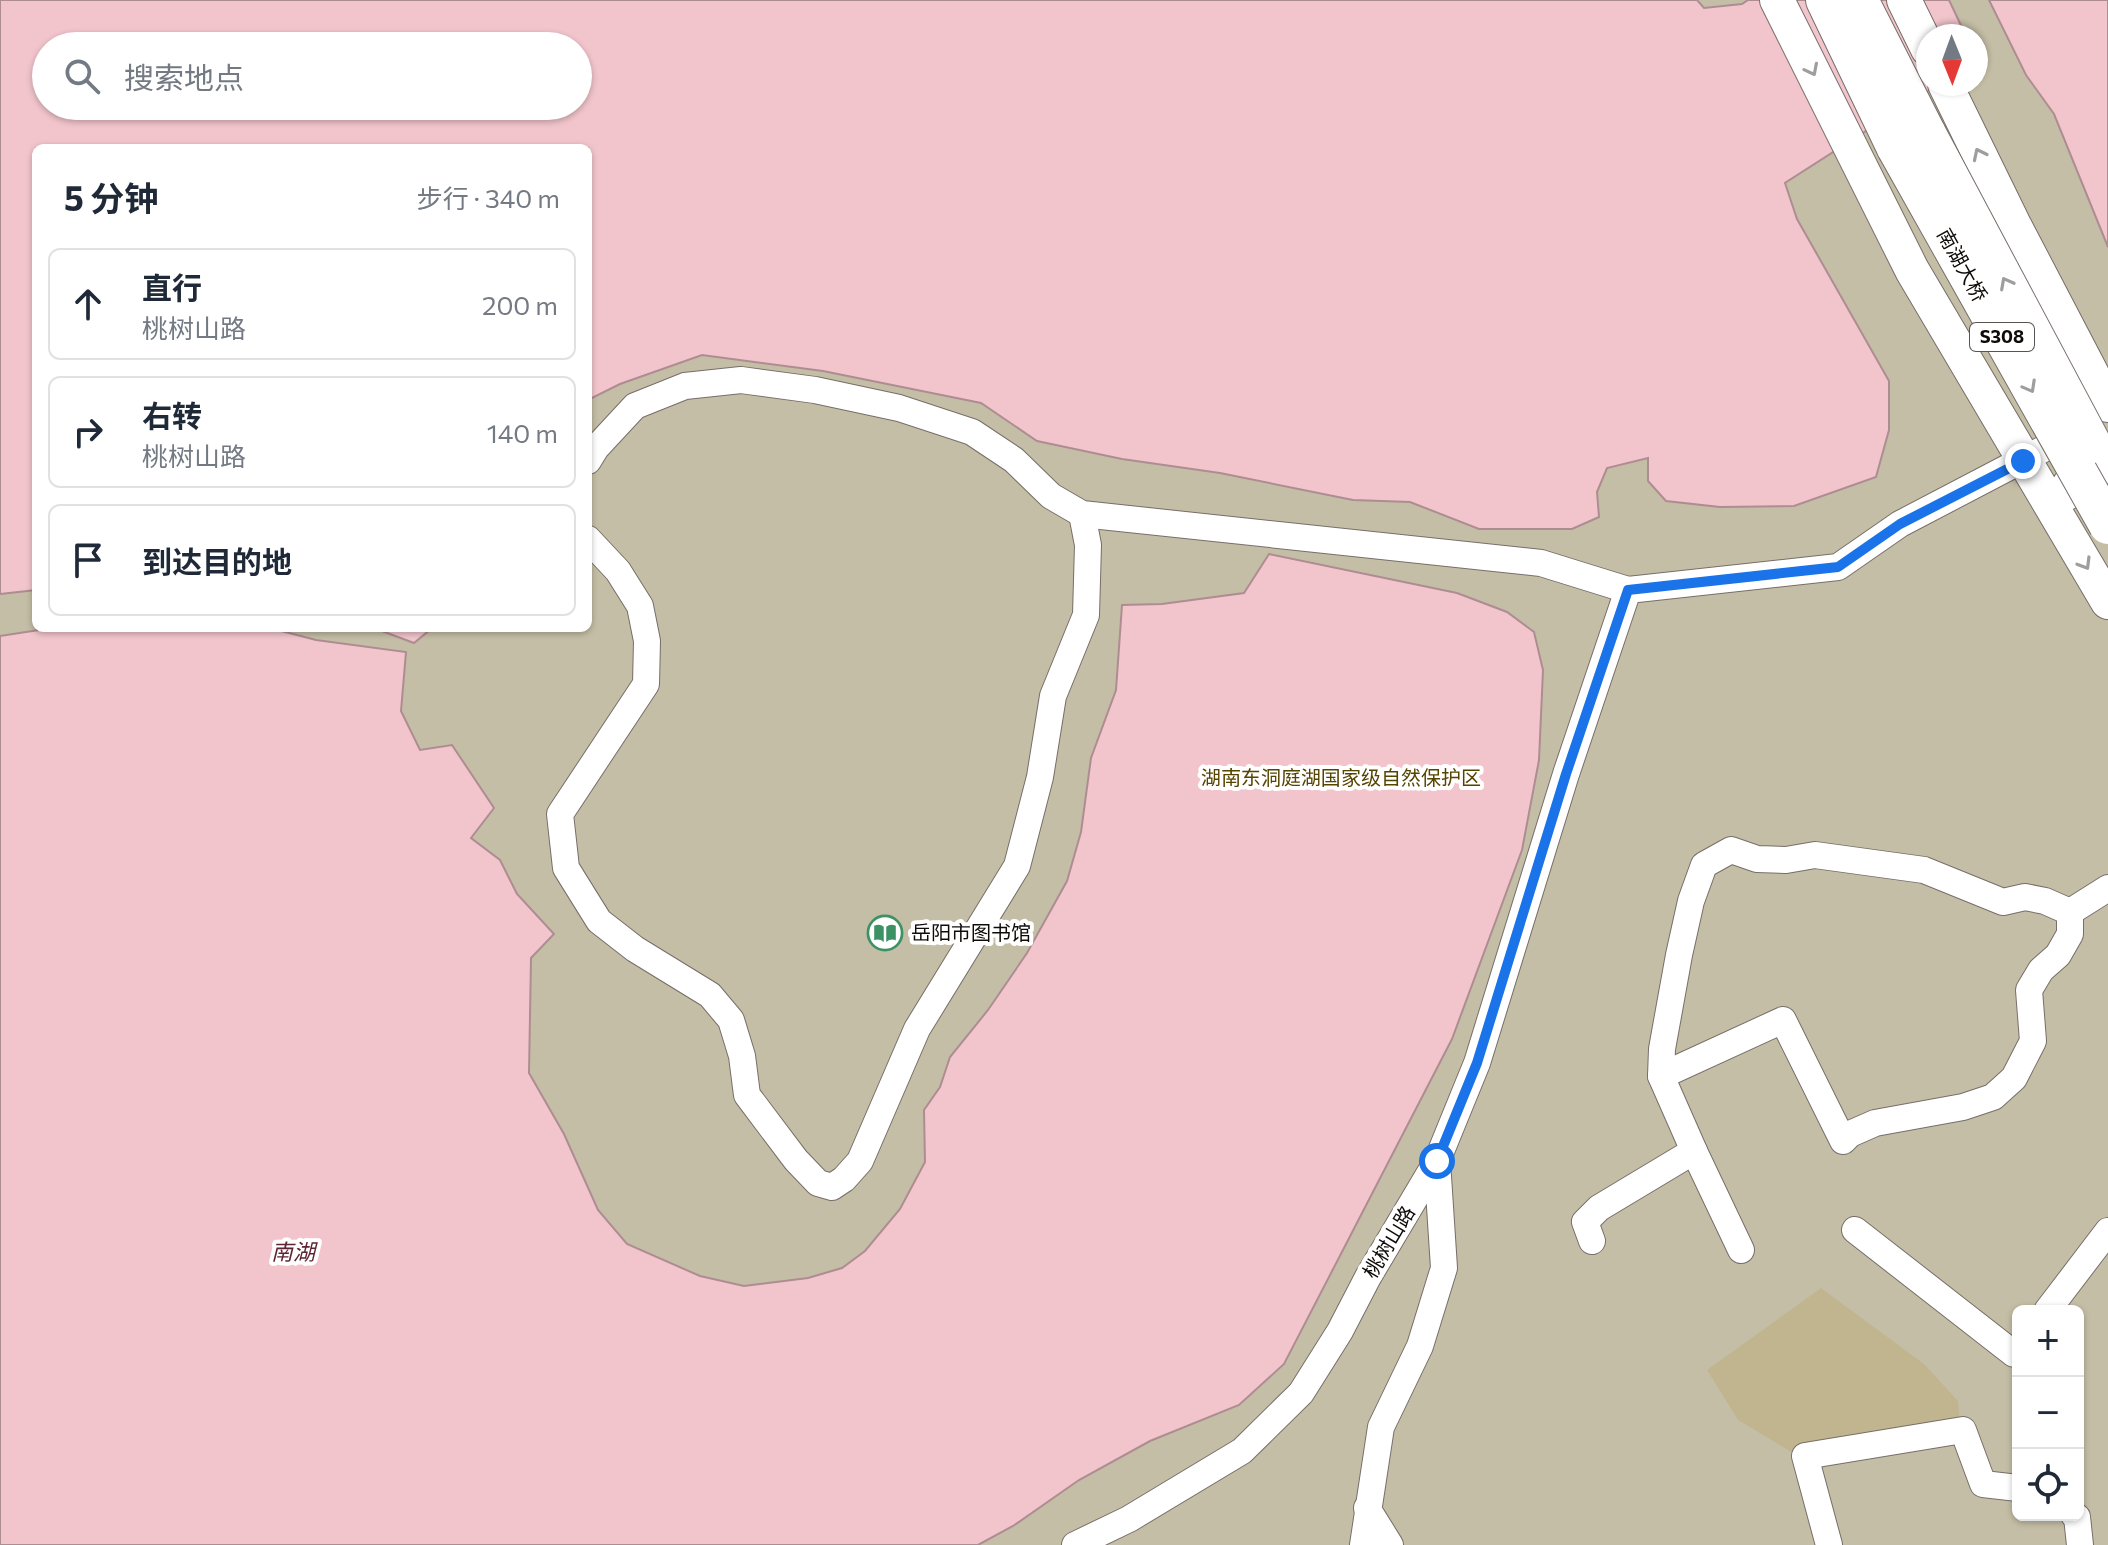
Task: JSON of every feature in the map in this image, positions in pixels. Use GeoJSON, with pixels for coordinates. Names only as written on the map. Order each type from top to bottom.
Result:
{"type":"FeatureCollection","features":[{"type":"Feature","properties":{"kind":"highway","name":"南湖大桥"},"geometry":{"type":"LineString","coordinates":[[1825,0],[1896,148],[2108,525]]}},
{"type":"Feature","properties":{"kind":"highway","name":"南湖大桥"},"geometry":{"type":"LineString","coordinates":[[1859,0],[2108,475]]}},
{"type":"Feature","properties":{"kind":"main road"},"geometry":{"type":"LineString","coordinates":[[1777,0],[1912,270],[2108,602]]}},
{"type":"Feature","properties":{"kind":"main road"},"geometry":{"type":"LineString","coordinates":[[1904,0],[1916,24]]}},
{"type":"Feature","properties":{"kind":"main road"},"geometry":{"type":"LineString","coordinates":[[1951,96],[2108,405]]}},
{"type":"Feature","properties":{"kind":"main road"},"geometry":{"type":"LineString","coordinates":[[2062,525],[2062,504],[2068,485],[2086,469],[2108,466]]}},
{"type":"Feature","properties":{"kind":"street"},"geometry":{"type":"LineString","coordinates":[[592,454],[635,406],[685,386],[741,380],[815,390],[899,408],[972,432],[1014,460],[1051,496],[1082,514],[1541,563],[1628,590],[1838,567],[1900,524],[2108,414]]}},
{"type":"Feature","properties":{"kind":"street"},"geometry":{"type":"LineString","coordinates":[[592,543],[618,571],[640,606],[647,641],[646,684],[560,814],[566,868],[599,921],[635,949],[710,995],[731,1020],[742,1056],[747,1095],[796,1160],[818,1183],[832,1187],[860,1161],[917,1029],[1017,866],[1040,777],[1053,696],[1086,615],[1088,545],[1082,514]]}},
{"type":"Feature","properties":{"kind":"street","name":"桃树山路"},"geometry":{"type":"LineString","coordinates":[[1075,1545],[1129,1519],[1242,1451],[1301,1393],[1340,1331],[1368,1277],[1437,1161],[1477,1063],[1561,789],[1628,590]]}},
{"type":"Feature","properties":{"kind":"street"},"geometry":{"type":"LineString","coordinates":[[1741,1250],[1661,1076],[1662,1049],[1691,901],[1704,865],[1731,850],[1757,859],[1786,860],[1815,855],[1924,870],[2003,902],[2025,897],[2045,901],[2070,912]]}},
{"type":"Feature","properties":{"kind":"street"},"geometry":{"type":"LineString","coordinates":[[2070,912],[2108,888]]}},
{"type":"Feature","properties":{"kind":"street"},"geometry":{"type":"LineString","coordinates":[[1661,1076],[1783,1020],[1843,1141],[1850,1134],[1875,1123],[1963,1107],[1993,1097],[2014,1078],[2033,1041],[2029,990],[2041,970],[2058,955],[2070,934],[2070,912]]}},
{"type":"Feature","properties":{"kind":"street"},"geometry":{"type":"LineString","coordinates":[[1592,1241],[1585,1222],[1599,1208],[1694,1151]]}},
{"type":"Feature","properties":{"kind":"street"},"geometry":{"type":"LineString","coordinates":[[1363,1545],[1381,1427],[1420,1346],[1444,1268],[1437,1161]]}},
{"type":"Feature","properties":{"kind":"street"},"geometry":{"type":"LineString","coordinates":[[1855,1230],[2012,1352]]}},
{"type":"Feature","properties":{"kind":"street"},"geometry":{"type":"LineString","coordinates":[[2052,1305],[2108,1231]]}},
{"type":"Feature","properties":{"kind":"street"},"geometry":{"type":"LineString","coordinates":[[1829,1545],[1805,1456],[1963,1430],[1983,1484],[2012,1487]]}},
{"type":"Feature","properties":{"kind":"street"},"geometry":{"type":"LineString","coordinates":[[1367,1508],[1390,1545]]}},
{"type":"Feature","properties":{"kind":"street"},"geometry":{"type":"LineString","coordinates":[[2077,1521],[2080,1545]]}},
{"type":"Feature","properties":{"kind":"green space","name":"湖南东洞庭湖国家级自然保护区"},"geometry":{"type":"Polygon","coordinates":[[[0,0],[2108,0],[2108,1545],[0,1545],[0,0]]]}},
{"type":"Feature","properties":{"kind":"shaded area"},"geometry":{"type":"Polygon","coordinates":[[[1821,1288],[1924,1364],[1958,1401],[1960,1422],[1791,1452],[1738,1420],[1707,1370],[1821,1288]]]}},
{"type":"Feature","properties":{"kind":"water"},"geometry":{"type":"Polygon","coordinates":[[[0,0],[1697,0],[1704,8],[1742,4],[1748,0],[1949,0],[1960,24],[1916,24],[1916,96],[1920,96],[1785,183],[1797,219],[1889,381],[1889,430],[1876,477],[1794,506],[1720,507],[1666,501],[1648,481],[1648,458],[1607,468],[1597,492],[1599,517],[1572,529],[1479,529],[1410,502],[1353,500],[1220,473],[1122,459],[1037,441],[981,403],[823,371],[702,355],[620,384],[592,398],[592,144],[32,144],[32,590],[0,594],[0,0]]]}},
{"type":"Feature","properties":{"kind":"water"},"geometry":{"type":"Polygon","coordinates":[[[1989,0],[2108,0],[2108,247],[2054,114],[2026,75],[1989,0]]]}},
{"type":"Feature","properties":{"kind":"water","name":"南湖"},"geometry":{"type":"Polygon","coordinates":[[[1269,554],[1457,593],[1507,612],[1534,632],[1543,670],[1539,760],[1522,850],[1452,1039],[1284,1364],[1239,1405],[1150,1441],[1079,1480],[1013,1526],[978,1545],[0,1545],[0,636],[32,631],[285,632],[316,640],[406,652],[401,711],[420,750],[452,745],[494,808],[471,838],[500,860],[517,894],[554,934],[531,958],[529,1073],[564,1134],[598,1210],[627,1244],[700,1276],[744,1286],[808,1278],[842,1268],[865,1251],[900,1209],[925,1162],[924,1110],[940,1087],[950,1057],[988,1010],[1027,953],[1067,881],[1081,832],[1091,758],[1116,690],[1122,605],[1162,604],[1244,593],[1269,554]]]}},
{"type":"Feature","properties":{"kind":"water"},"geometry":{"type":"Polygon","coordinates":[[[385,632],[427,632],[414,643],[385,632]]]}},
{"type":"Feature","properties":{"kind":"place","name":"岳阳市图书馆"},"geometry":{"type":"Point","coordinates":[885,933]}},
{"type":"Feature","properties":{"kind":"route"},"geometry":{"type":"LineString","coordinates":[[1437,1161],[1477,1063],[1566,774],[1628,590],[1838,567],[1900,524],[2023,461]]}}]}
